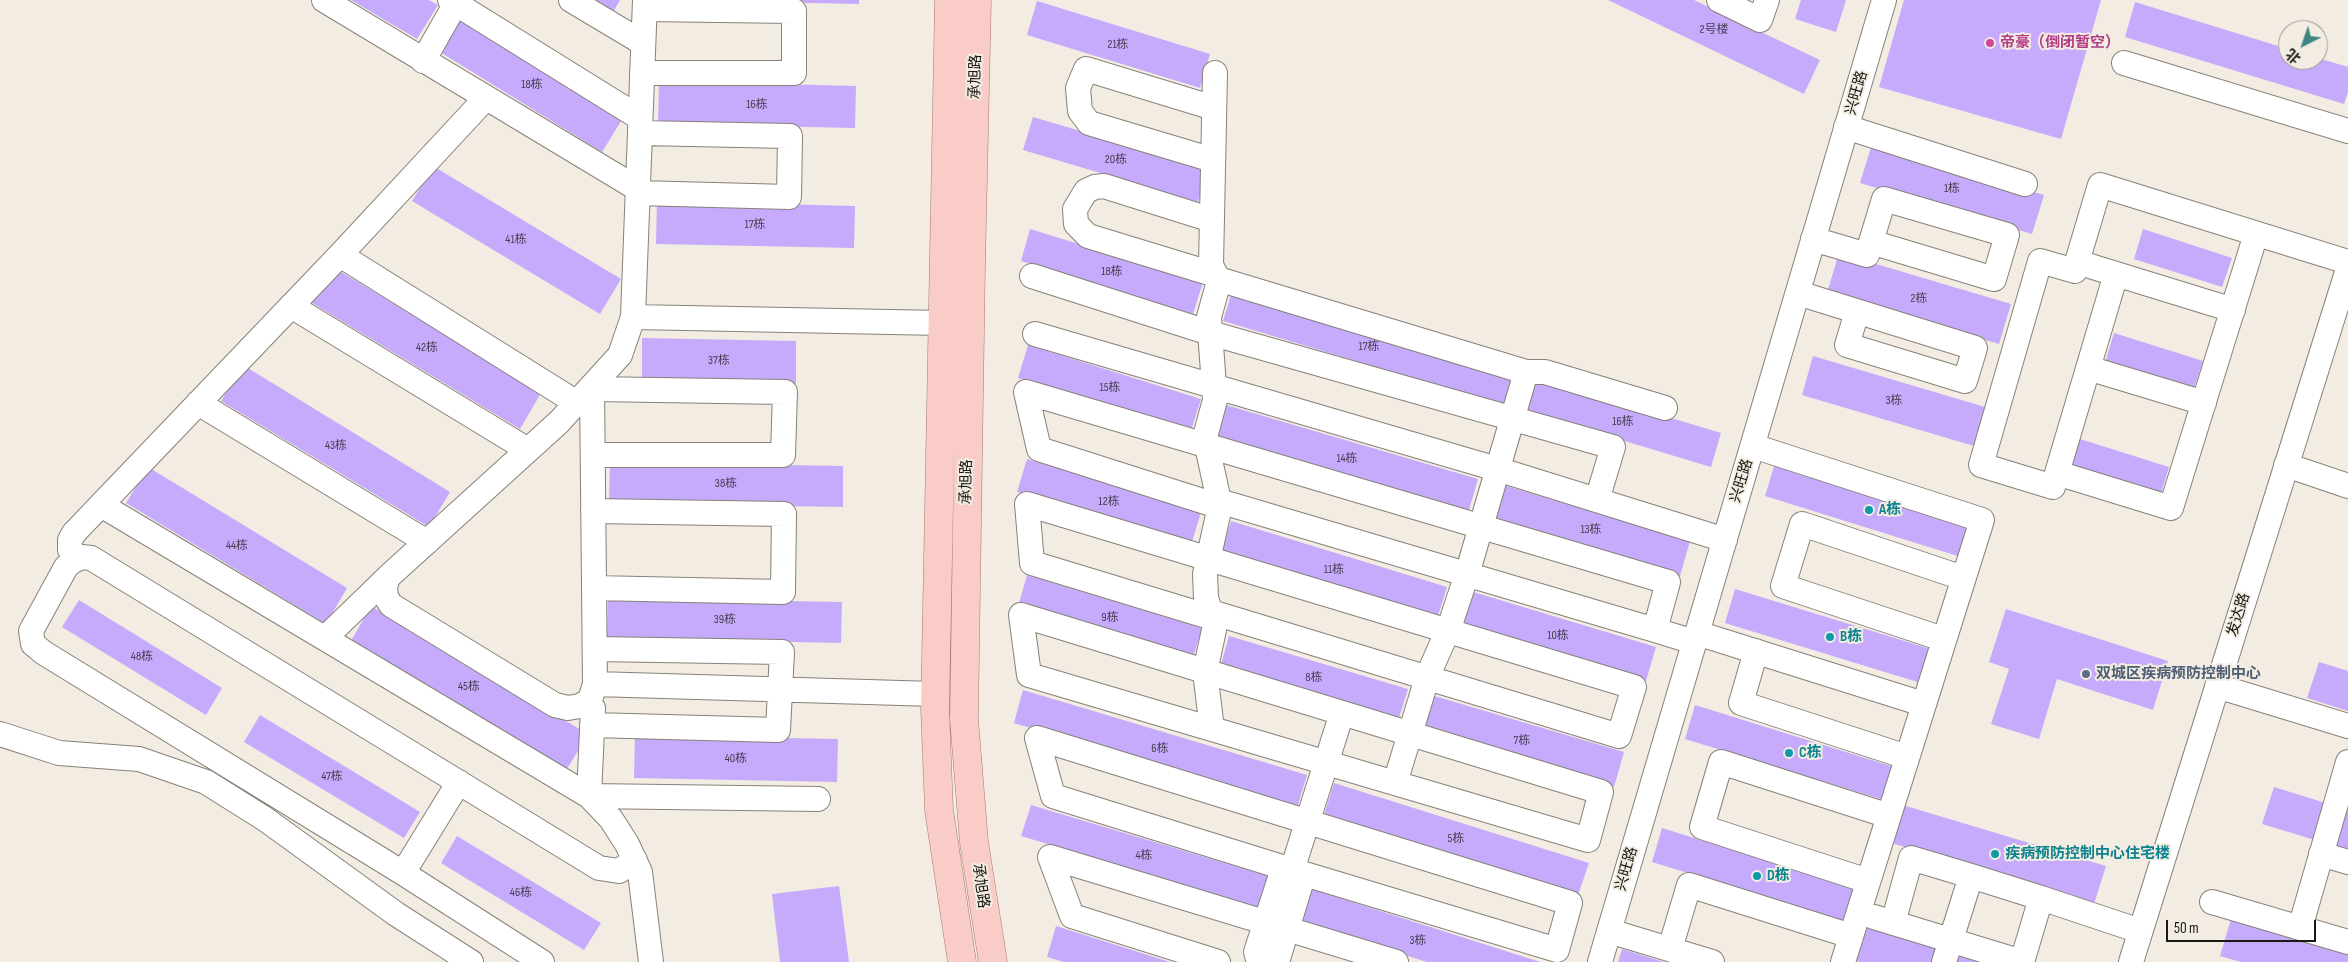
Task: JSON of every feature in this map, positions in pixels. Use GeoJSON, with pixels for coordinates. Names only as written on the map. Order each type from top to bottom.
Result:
{"type":"FeatureCollection","features":[{"type":"Feature","properties":{"kind":"main road","name":"承旭路"},"geometry":{"type":"LineString","coordinates":[[949,0],[935,694],[939,810],[962,962]]}},
{"type":"Feature","properties":{"kind":"main road","name":"承旭路"},"geometry":{"type":"LineString","coordinates":[[978,0],[970,286],[964,719],[974,842],[993,962]]}},
{"type":"Feature","properties":{"kind":"street"},"geometry":{"type":"LineString","coordinates":[[324,0],[423,61],[485,99],[638,191],[789,196],[790,136],[640,125],[453,2],[423,61]]}},
{"type":"Feature","properties":{"kind":"street"},"geometry":{"type":"LineString","coordinates":[[571,0],[643,44]]}},
{"type":"Feature","properties":{"kind":"street"},"geometry":{"type":"LineString","coordinates":[[1720,0],[1760,20],[1767,0]]}},
{"type":"Feature","properties":{"kind":"street","name":"兴旺路"},"geometry":{"type":"LineString","coordinates":[[1600,962],[1884,0]]}},
{"type":"Feature","properties":{"kind":"street"},"geometry":{"type":"LineString","coordinates":[[325,638],[528,450],[587,393],[620,355],[633,317],[643,44],[645,4],[794,11],[794,73],[642,73]]}},
{"type":"Feature","properties":{"kind":"street"},"geometry":{"type":"LineString","coordinates":[[2124,64],[2348,131]]}},
{"type":"Feature","properties":{"kind":"street"},"geometry":{"type":"LineString","coordinates":[[1213,160],[1089,123],[1080,111],[1078,88],[1086,69],[1214,108]]}},
{"type":"Feature","properties":{"kind":"street"},"geometry":{"type":"LineString","coordinates":[[1212,729],[1205,672],[1215,625],[1206,598],[1205,574],[1218,503],[1205,437],[1215,400],[1209,317],[1217,277],[1211,265],[1215,73]]}},
{"type":"Feature","properties":{"kind":"street"},"geometry":{"type":"LineString","coordinates":[[75,560],[70,550],[70,540],[101,505],[340,255],[485,99]]}},
{"type":"Feature","properties":{"kind":"street"},"geometry":{"type":"LineString","coordinates":[[1846,128],[2025,184]]}},
{"type":"Feature","properties":{"kind":"street"},"geometry":{"type":"LineString","coordinates":[[2116,274],[2053,487],[1981,465],[2040,261],[2075,271],[2100,185],[2348,262]]}},
{"type":"Feature","properties":{"kind":"street"},"geometry":{"type":"LineString","coordinates":[[1212,220],[1104,186],[1095,186],[1086,191],[1076,209],[1076,224],[1088,236],[1526,372],[1544,372],[1665,408]]}},
{"type":"Feature","properties":{"kind":"street"},"geometry":{"type":"LineString","coordinates":[[1814,239],[1867,255],[1884,199],[2007,235],[1994,278],[1871,242]]}},
{"type":"Feature","properties":{"kind":"street"},"geometry":{"type":"LineString","coordinates":[[2057,473],[2171,508],[2256,234]]}},
{"type":"Feature","properties":{"kind":"street"},"geometry":{"type":"LineString","coordinates":[[340,255],[587,393],[785,392],[782,455],[593,455]]}},
{"type":"Feature","properties":{"kind":"street"},"geometry":{"type":"LineString","coordinates":[[2077,262],[2233,310]]}},
{"type":"Feature","properties":{"kind":"street","name":"发达路"},"geometry":{"type":"LineString","coordinates":[[2130,962],[2348,269]]}},
{"type":"Feature","properties":{"kind":"street"},"geometry":{"type":"LineString","coordinates":[[1032,276],[1210,333],[1613,447],[1597,500]]}},
{"type":"Feature","properties":{"kind":"street"},"geometry":{"type":"LineString","coordinates":[[1798,293],[1975,348],[1965,381],[1847,345],[1857,312]]}},
{"type":"Feature","properties":{"kind":"street"},"geometry":{"type":"LineString","coordinates":[[291,306],[528,450]]}},
{"type":"Feature","properties":{"kind":"street"},"geometry":{"type":"LineString","coordinates":[[633,317],[942,323]]}},
{"type":"Feature","properties":{"kind":"street"},"geometry":{"type":"LineString","coordinates":[[1035,334],[1497,468],[1725,540]]}},
{"type":"Feature","properties":{"kind":"street"},"geometry":{"type":"LineString","coordinates":[[2088,368],[2204,403]]}},
{"type":"Feature","properties":{"kind":"street"},"geometry":{"type":"LineString","coordinates":[[1395,783],[1427,677],[1448,632],[1467,575],[1526,372]]}},
{"type":"Feature","properties":{"kind":"street"},"geometry":{"type":"LineString","coordinates":[[1655,630],[1668,582],[1026,392],[1038,449],[1655,630],[1756,651],[1923,704]]}},
{"type":"Feature","properties":{"kind":"street"},"geometry":{"type":"LineString","coordinates":[[587,393],[593,455],[595,649],[589,796]]}},
{"type":"Feature","properties":{"kind":"street"},"geometry":{"type":"LineString","coordinates":[[198,403],[427,542]]}},
{"type":"Feature","properties":{"kind":"street"},"geometry":{"type":"LineString","coordinates":[[1753,446],[1982,520],[1943,639],[1843,962]]}},
{"type":"Feature","properties":{"kind":"street"},"geometry":{"type":"LineString","coordinates":[[2286,465],[2348,486]]}},
{"type":"Feature","properties":{"kind":"street"},"geometry":{"type":"LineString","coordinates":[[1027,504],[1207,560],[1634,687],[1619,736],[1427,677],[1032,563],[1027,504]]}},
{"type":"Feature","properties":{"kind":"street"},"geometry":{"type":"LineString","coordinates":[[101,505],[589,796],[611,819],[640,872],[651,962]]}},
{"type":"Feature","properties":{"kind":"street"},"geometry":{"type":"LineString","coordinates":[[593,511],[784,514],[783,592],[594,588]]}},
{"type":"Feature","properties":{"kind":"street"},"geometry":{"type":"LineString","coordinates":[[1943,639],[1784,586],[1802,524],[1963,578]]}},
{"type":"Feature","properties":{"kind":"street"},"geometry":{"type":"LineString","coordinates":[[542,962],[403,873],[44,653],[33,644],[31,637],[34,623],[66,567],[82,557],[91,558],[600,868],[620,871],[635,860]]}},
{"type":"Feature","properties":{"kind":"street"},"geometry":{"type":"LineString","coordinates":[[388,578],[385,587],[386,597],[391,605],[555,705],[568,708],[580,706],[590,700],[594,689]]}},
{"type":"Feature","properties":{"kind":"street"},"geometry":{"type":"LineString","coordinates":[[1021,615],[1205,672],[1342,713],[1601,792],[1588,840],[1029,675],[1021,615]]}},
{"type":"Feature","properties":{"kind":"street"},"geometry":{"type":"LineString","coordinates":[[592,725],[778,730],[782,652],[595,649]]}},
{"type":"Feature","properties":{"kind":"street"},"geometry":{"type":"LineString","coordinates":[[1756,651],[1741,703],[1907,757]]}},
{"type":"Feature","properties":{"kind":"street"},"geometry":{"type":"LineString","coordinates":[[2217,686],[2348,726]]}},
{"type":"Feature","properties":{"kind":"street"},"geometry":{"type":"LineString","coordinates":[[594,689],[780,690],[935,694]]}},
{"type":"Feature","properties":{"kind":"street"},"geometry":{"type":"LineString","coordinates":[[1294,869],[1342,713]]}},
{"type":"Feature","properties":{"kind":"street"},"geometry":{"type":"LineString","coordinates":[[0,734],[59,753],[139,759],[206,782],[265,819],[396,914],[471,962]]}},
{"type":"Feature","properties":{"kind":"street"},"geometry":{"type":"LineString","coordinates":[[1037,738],[1570,903],[1557,950],[1294,869],[1054,796],[1037,738]]}},
{"type":"Feature","properties":{"kind":"street"},"geometry":{"type":"LineString","coordinates":[[1868,880],[1702,827],[1721,762],[1889,816]]}},
{"type":"Feature","properties":{"kind":"street"},"geometry":{"type":"LineString","coordinates":[[2300,928],[2348,762]]}},
{"type":"Feature","properties":{"kind":"street"},"geometry":{"type":"LineString","coordinates":[[403,873],[459,782]]}},
{"type":"Feature","properties":{"kind":"street"},"geometry":{"type":"LineString","coordinates":[[589,796],[818,799]]}},
{"type":"Feature","properties":{"kind":"street"},"geometry":{"type":"LineString","coordinates":[[2321,854],[2348,862]]}},
{"type":"Feature","properties":{"kind":"street"},"geometry":{"type":"LineString","coordinates":[[1218,962],[1072,916],[1050,858],[1396,962]]}},
{"type":"Feature","properties":{"kind":"street"},"geometry":{"type":"LineString","coordinates":[[2041,898],[2022,962],[1948,951],[1883,920],[1911,858],[2041,898],[2140,931]]}},
{"type":"Feature","properties":{"kind":"street"},"geometry":{"type":"LineString","coordinates":[[1259,962],[1256,952],[1277,925],[1302,880],[1294,869]]}},
{"type":"Feature","properties":{"kind":"street"},"geometry":{"type":"LineString","coordinates":[[1948,951],[1971,876]]}},
{"type":"Feature","properties":{"kind":"street"},"geometry":{"type":"LineString","coordinates":[[1670,949],[1689,885],[1851,936]]}},
{"type":"Feature","properties":{"kind":"street"},"geometry":{"type":"LineString","coordinates":[[2212,902],[2348,942]]}},
{"type":"Feature","properties":{"kind":"street"},"geometry":{"type":"LineString","coordinates":[[1277,925],[1277,962]]}},
{"type":"Feature","properties":{"kind":"street"},"geometry":{"type":"LineString","coordinates":[[1609,931],[1712,962]]}},
{"type":"Feature","properties":{"kind":"building"},"geometry":{"type":"Polygon","coordinates":[[[351,0],[429,0],[438,5],[417,39],[351,0]]]}},
{"type":"Feature","properties":{"kind":"building"},"geometry":{"type":"Polygon","coordinates":[[[589,0],[620,0],[612,14],[589,0]]]}},
{"type":"Feature","properties":{"kind":"building"},"geometry":{"type":"Polygon","coordinates":[[[763,0],[859,0],[859,4],[763,2],[763,0]]]}},
{"type":"Feature","properties":{"kind":"building"},"geometry":{"type":"Polygon","coordinates":[[[1608,0],[1694,0],[1820,60],[1804,94],[1608,0]]]}},
{"type":"Feature","properties":{"kind":"building"},"geometry":{"type":"Polygon","coordinates":[[[1801,0],[1846,0],[1836,32],[1795,19],[1801,0]]]}},
{"type":"Feature","properties":{"kind":"building","name":"帝豪（倒闭暂空）"},"geometry":{"type":"Polygon","coordinates":[[[1904,0],[2101,0],[2061,139],[1879,87],[1904,0]]]}},
{"type":"Feature","properties":{"kind":"building"},"geometry":{"type":"Polygon","coordinates":[[[1037,1],[1210,54],[1200,88],[1027,35],[1037,1]]]}},
{"type":"Feature","properties":{"kind":"building"},"geometry":{"type":"Polygon","coordinates":[[[2135,2],[2278,46],[2278,70],[2328,70],[2328,61],[2348,67],[2348,92],[2344,104],[2125,37],[2135,2]]]}},
{"type":"Feature","properties":{"kind":"building"},"geometry":{"type":"Polygon","coordinates":[[[461,18],[623,118],[602,152],[440,52],[461,18]]]}},
{"type":"Feature","properties":{"kind":"building"},"geometry":{"type":"Polygon","coordinates":[[[659,81],[856,86],[855,128],[658,124],[659,81]]]}},
{"type":"Feature","properties":{"kind":"building"},"geometry":{"type":"Polygon","coordinates":[[[1033,117],[1208,169],[1198,202],[1023,150],[1033,117]]]}},
{"type":"Feature","properties":{"kind":"building"},"geometry":{"type":"Polygon","coordinates":[[[1872,144],[2044,195],[2032,234],[1860,183],[1872,144]]]}},
{"type":"Feature","properties":{"kind":"building"},"geometry":{"type":"Polygon","coordinates":[[[433,166],[621,279],[600,314],[412,201],[433,166]]]}},
{"type":"Feature","properties":{"kind":"building"},"geometry":{"type":"Polygon","coordinates":[[[657,201],[855,206],[854,248],[656,244],[657,201]]]}},
{"type":"Feature","properties":{"kind":"building"},"geometry":{"type":"Polygon","coordinates":[[[1030,229],[1203,282],[1193,314],[1021,261],[1030,229]]]}},
{"type":"Feature","properties":{"kind":"building"},"geometry":{"type":"Polygon","coordinates":[[[2143,229],[2232,258],[2222,287],[2134,259],[2143,229]]]}},
{"type":"Feature","properties":{"kind":"building"},"geometry":{"type":"Polygon","coordinates":[[[1839,253],[2011,304],[1999,344],[1827,293],[1839,253]]]}},
{"type":"Feature","properties":{"kind":"building"},"geometry":{"type":"Polygon","coordinates":[[[333,267],[541,393],[520,429],[312,303],[333,267]]]}},
{"type":"Feature","properties":{"kind":"building"},"geometry":{"type":"Polygon","coordinates":[[[1233,288],[1516,372],[1506,406],[1223,321],[1233,288]]]}},
{"type":"Feature","properties":{"kind":"building"},"geometry":{"type":"Polygon","coordinates":[[[2114,333],[2203,361],[2193,391],[2105,363],[2114,333]]]}},
{"type":"Feature","properties":{"kind":"building"},"geometry":{"type":"Polygon","coordinates":[[[642,338],[796,341],[796,384],[642,381],[642,338]]]}},
{"type":"Feature","properties":{"kind":"building"},"geometry":{"type":"Polygon","coordinates":[[[1028,345],[1201,399],[1191,431],[1018,378],[1028,345]]]}},
{"type":"Feature","properties":{"kind":"building"},"geometry":{"type":"Polygon","coordinates":[[[1813,356],[1985,407],[1974,446],[1802,395],[1813,356]]]}},
{"type":"Feature","properties":{"kind":"building"},"geometry":{"type":"Polygon","coordinates":[[[243,365],[450,492],[429,527],[221,401],[243,365]]]}},
{"type":"Feature","properties":{"kind":"building"},"geometry":{"type":"Polygon","coordinates":[[[1535,377],[1721,433],[1711,467],[1525,411],[1535,377]]]}},
{"type":"Feature","properties":{"kind":"building"},"geometry":{"type":"Polygon","coordinates":[[[1226,405],[1478,479],[1468,513],[1216,438],[1226,405]]]}},
{"type":"Feature","properties":{"kind":"building"},"geometry":{"type":"Polygon","coordinates":[[[2080,439],[2169,467],[2160,497],[2071,469],[2080,439]]]}},
{"type":"Feature","properties":{"kind":"building"},"geometry":{"type":"Polygon","coordinates":[[[1027,459],[1201,512],[1191,545],[1017,492],[1027,459]]]}},
{"type":"Feature","properties":{"kind":"building"},"geometry":{"type":"Polygon","coordinates":[[[610,462],[843,466],[843,507],[609,503],[610,462]]]}},
{"type":"Feature","properties":{"kind":"building","name":"A栋"},"geometry":{"type":"Polygon","coordinates":[[[1775,463],[1974,524],[1964,558],[1765,496],[1775,463]]]}},
{"type":"Feature","properties":{"kind":"building"},"geometry":{"type":"Polygon","coordinates":[[[148,467],[347,588],[326,624],[126,503],[148,467]]]}},
{"type":"Feature","properties":{"kind":"building"},"geometry":{"type":"Polygon","coordinates":[[[1503,485],[1690,541],[1680,576],[1493,520],[1503,485]]]}},
{"type":"Feature","properties":{"kind":"building"},"geometry":{"type":"Polygon","coordinates":[[[1231,521],[1447,587],[1437,619],[1221,554],[1231,521]]]}},
{"type":"Feature","properties":{"kind":"building"},"geometry":{"type":"Polygon","coordinates":[[[1027,575],[1202,628],[1192,661],[1018,607],[1027,575]]]}},
{"type":"Feature","properties":{"kind":"building","name":"B栋"},"geometry":{"type":"Polygon","coordinates":[[[1735,589],[1934,650],[1924,684],[1725,623],[1735,589]]]}},
{"type":"Feature","properties":{"kind":"building"},"geometry":{"type":"Polygon","coordinates":[[[1470,591],[1656,647],[1646,681],[1460,625],[1470,591]]]}},
{"type":"Feature","properties":{"kind":"building"},"geometry":{"type":"Polygon","coordinates":[[[608,598],[842,602],[841,643],[607,638],[608,598]]]}},
{"type":"Feature","properties":{"kind":"building"},"geometry":{"type":"Polygon","coordinates":[[[79,600],[222,688],[206,715],[62,627],[79,600]]]}},
{"type":"Feature","properties":{"kind":"building"},"geometry":{"type":"Polygon","coordinates":[[[371,606],[588,734],[567,769],[351,641],[371,606]]]}},
{"type":"Feature","properties":{"kind":"building","name":"双城区疾病预防控制中心"},"geometry":{"type":"Polygon","coordinates":[[[2006,609],[2168,661],[2153,710],[2057,679],[2039,739],[1991,724],[2009,669],[1989,662],[2006,609]]]}},
{"type":"Feature","properties":{"kind":"building"},"geometry":{"type":"Polygon","coordinates":[[[1229,636],[1408,689],[1398,721],[1220,668],[1229,636]]]}},
{"type":"Feature","properties":{"kind":"building"},"geometry":{"type":"Polygon","coordinates":[[[2319,662],[2348,671],[2348,711],[2307,698],[2319,662]]]}},
{"type":"Feature","properties":{"kind":"building"},"geometry":{"type":"Polygon","coordinates":[[[1023,690],[1307,775],[1297,808],[1014,723],[1023,690]]]}},
{"type":"Feature","properties":{"kind":"building"},"geometry":{"type":"Polygon","coordinates":[[[1431,695],[1624,752],[1614,787],[1421,729],[1431,695]]]}},
{"type":"Feature","properties":{"kind":"building","name":"C栋"},"geometry":{"type":"Polygon","coordinates":[[[1695,705],[1894,767],[1884,800],[1685,739],[1695,705]]]}},
{"type":"Feature","properties":{"kind":"building"},"geometry":{"type":"Polygon","coordinates":[[[260,715],[420,812],[404,838],[244,742],[260,715]]]}},
{"type":"Feature","properties":{"kind":"building"},"geometry":{"type":"Polygon","coordinates":[[[635,735],[838,739],[837,782],[634,778],[635,735]]]}},
{"type":"Feature","properties":{"kind":"building"},"geometry":{"type":"Polygon","coordinates":[[[1334,783],[1589,863],[1578,895],[1324,815],[1334,783]]]}},
{"type":"Feature","properties":{"kind":"building"},"geometry":{"type":"Polygon","coordinates":[[[2274,787],[2348,810],[2348,850],[2262,824],[2274,787]]]}},
{"type":"Feature","properties":{"kind":"building","name":"疾病预防控制中心住宅楼"},"geometry":{"type":"Polygon","coordinates":[[[1896,803],[2106,866],[2094,904],[1885,841],[1896,803]]]}},
{"type":"Feature","properties":{"kind":"building"},"geometry":{"type":"Polygon","coordinates":[[[1031,805],[1268,876],[1258,907],[1021,836],[1031,805]]]}},
{"type":"Feature","properties":{"kind":"building","name":"D栋"},"geometry":{"type":"Polygon","coordinates":[[[1662,828],[1861,890],[1851,923],[1652,862],[1662,828]]]}},
{"type":"Feature","properties":{"kind":"building"},"geometry":{"type":"Polygon","coordinates":[[[457,836],[601,923],[584,950],[441,863],[457,836]]]}},
{"type":"Feature","properties":{"kind":"building"},"geometry":{"type":"Polygon","coordinates":[[[839,886],[849,962],[780,962],[772,894],[839,886]]]}},
{"type":"Feature","properties":{"kind":"building"},"geometry":{"type":"Polygon","coordinates":[[[1305,887],[1540,962],[1427,962],[1294,920],[1305,887]]]}},
{"type":"Feature","properties":{"kind":"building"},"geometry":{"type":"Polygon","coordinates":[[[2232,916],[2348,951],[2348,962],[2241,962],[2220,956],[2232,916]]]}},
{"type":"Feature","properties":{"kind":"building"},"geometry":{"type":"Polygon","coordinates":[[[1858,921],[1983,962],[1859,962],[1847,958],[1858,921]]]}},
{"type":"Feature","properties":{"kind":"building"},"geometry":{"type":"Polygon","coordinates":[[[1056,926],[1170,962],[1064,962],[1047,957],[1056,926]]]}},
{"type":"Feature","properties":{"kind":"building"},"geometry":{"type":"Polygon","coordinates":[[[1622,949],[1664,962],[1618,962],[1622,949]]]}},
{"type":"Feature","properties":{"kind":"place","name":"帝豪（倒闭暂空）"},"geometry":{"type":"Point","coordinates":[1990,43]}},
{"type":"Feature","properties":{"kind":"place","name":"A栋"},"geometry":{"type":"Point","coordinates":[1869,510]}},
{"type":"Feature","properties":{"kind":"place","name":"B栋"},"geometry":{"type":"Point","coordinates":[1830,637]}},
{"type":"Feature","properties":{"kind":"place","name":"双城区疾病预防控制中心"},"geometry":{"type":"Point","coordinates":[2086,674]}},
{"type":"Feature","properties":{"kind":"place","name":"C栋"},"geometry":{"type":"Point","coordinates":[1789,753]}},
{"type":"Feature","properties":{"kind":"place","name":"疾病预防控制中心住宅楼"},"geometry":{"type":"Point","coordinates":[1995,854]}},
{"type":"Feature","properties":{"kind":"place","name":"D栋"},"geometry":{"type":"Point","coordinates":[1757,876]}}]}
